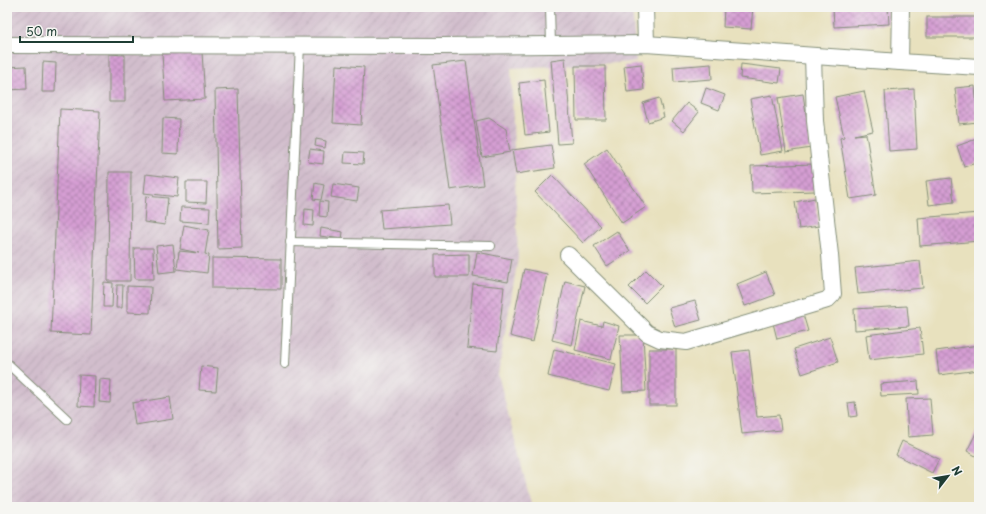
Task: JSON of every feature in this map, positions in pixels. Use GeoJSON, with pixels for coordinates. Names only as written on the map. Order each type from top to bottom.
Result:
{"type":"FeatureCollection","features":[{"type":"Feature","properties":{"kind":"street"},"geometry":{"type":"LineString","coordinates":[[644,7],[646,44]]}},
{"type":"Feature","properties":{"kind":"street"},"geometry":{"type":"LineString","coordinates":[[900,62],[901,7]]}},
{"type":"Feature","properties":{"kind":"street"},"geometry":{"type":"LineString","coordinates":[[7,45],[646,44],[900,62],[978,71]]}},
{"type":"Feature","properties":{"kind":"street"},"geometry":{"type":"LineString","coordinates":[[568,255],[647,333],[660,339],[686,342],[827,300],[833,294],[815,121],[813,56]]}},
{"type":"Feature","properties":{"kind":"lane"},"geometry":{"type":"LineString","coordinates":[[550,7],[551,45]]}},
{"type":"Feature","properties":{"kind":"lane"},"geometry":{"type":"LineString","coordinates":[[285,364],[300,45]]}},
{"type":"Feature","properties":{"kind":"lane"},"geometry":{"type":"LineString","coordinates":[[290,242],[490,246]]}},
{"type":"Feature","properties":{"kind":"lane"},"geometry":{"type":"LineString","coordinates":[[7,363],[67,419]]}},
{"type":"Feature","properties":{"kind":"shaded area"},"geometry":{"type":"Polygon","coordinates":[[[7,7],[632,7],[636,62],[511,68],[518,258],[498,374],[532,507],[7,507],[7,7]]]}},
{"type":"Feature","properties":{"kind":"building"},"geometry":{"type":"Polygon","coordinates":[[[724,7],[753,7],[751,29],[723,27],[724,7]]]}},
{"type":"Feature","properties":{"kind":"building"},"geometry":{"type":"Polygon","coordinates":[[[833,7],[888,7],[889,24],[834,27],[833,7]]]}},
{"type":"Feature","properties":{"kind":"building"},"geometry":{"type":"Polygon","coordinates":[[[979,7],[979,10],[935,8],[979,7]]]}},
{"type":"Feature","properties":{"kind":"building"},"geometry":{"type":"Polygon","coordinates":[[[927,17],[979,17],[979,37],[927,37],[927,17]]]}},
{"type":"Feature","properties":{"kind":"building"},"geometry":{"type":"Polygon","coordinates":[[[202,52],[205,99],[165,101],[162,54],[202,52]]]}},
{"type":"Feature","properties":{"kind":"building"},"geometry":{"type":"Polygon","coordinates":[[[109,54],[125,55],[125,102],[109,102],[109,54]]]}},
{"type":"Feature","properties":{"kind":"building"},"geometry":{"type":"Polygon","coordinates":[[[565,58],[572,143],[558,144],[551,60],[565,58]]]}},
{"type":"Feature","properties":{"kind":"building"},"geometry":{"type":"Polygon","coordinates":[[[466,61],[483,185],[450,190],[433,65],[466,61]]]}},
{"type":"Feature","properties":{"kind":"building"},"geometry":{"type":"Polygon","coordinates":[[[43,62],[56,63],[55,92],[42,92],[43,62]]]}},
{"type":"Feature","properties":{"kind":"building"},"geometry":{"type":"Polygon","coordinates":[[[641,64],[644,90],[627,92],[624,66],[641,64]]]}},
{"type":"Feature","properties":{"kind":"building"},"geometry":{"type":"Polygon","coordinates":[[[711,64],[712,79],[674,82],[673,67],[711,64]]]}},
{"type":"Feature","properties":{"kind":"building"},"geometry":{"type":"Polygon","coordinates":[[[741,64],[781,69],[779,83],[740,78],[741,64]]]}},
{"type":"Feature","properties":{"kind":"building"},"geometry":{"type":"Polygon","coordinates":[[[336,65],[364,67],[361,125],[333,123],[336,65]]]}},
{"type":"Feature","properties":{"kind":"building"},"geometry":{"type":"Polygon","coordinates":[[[26,66],[27,89],[7,90],[7,67],[26,66]]]}},
{"type":"Feature","properties":{"kind":"building"},"geometry":{"type":"Polygon","coordinates":[[[575,66],[605,66],[606,120],[576,120],[575,66]]]}},
{"type":"Feature","properties":{"kind":"building"},"geometry":{"type":"Polygon","coordinates":[[[544,80],[549,132],[525,135],[519,83],[544,80]]]}},
{"type":"Feature","properties":{"kind":"building"},"geometry":{"type":"Polygon","coordinates":[[[975,86],[978,122],[959,124],[955,88],[975,86]]]}},
{"type":"Feature","properties":{"kind":"building"},"geometry":{"type":"Polygon","coordinates":[[[706,88],[725,95],[719,110],[701,103],[706,88]]]}},
{"type":"Feature","properties":{"kind":"building"},"geometry":{"type":"Polygon","coordinates":[[[238,89],[242,248],[218,249],[215,90],[238,89]]]}},
{"type":"Feature","properties":{"kind":"building"},"geometry":{"type":"Polygon","coordinates":[[[914,89],[917,149],[889,151],[885,91],[914,89]]]}},
{"type":"Feature","properties":{"kind":"building"},"geometry":{"type":"Polygon","coordinates":[[[864,91],[873,131],[854,135],[866,134],[876,195],[850,199],[840,138],[844,137],[835,97],[864,91]]]}},
{"type":"Feature","properties":{"kind":"building"},"geometry":{"type":"Polygon","coordinates":[[[803,94],[811,148],[786,152],[778,98],[803,94]]]}},
{"type":"Feature","properties":{"kind":"building"},"geometry":{"type":"Polygon","coordinates":[[[772,95],[783,151],[760,155],[750,99],[772,95]]]}},
{"type":"Feature","properties":{"kind":"building"},"geometry":{"type":"Polygon","coordinates":[[[659,98],[664,117],[648,122],[643,103],[659,98]]]}},
{"type":"Feature","properties":{"kind":"building"},"geometry":{"type":"Polygon","coordinates":[[[687,103],[699,112],[684,131],[672,121],[687,103]]]}},
{"type":"Feature","properties":{"kind":"building"},"geometry":{"type":"Polygon","coordinates":[[[60,109],[100,111],[91,335],[51,333],[60,109]]]}},
{"type":"Feature","properties":{"kind":"building"},"geometry":{"type":"Polygon","coordinates":[[[163,118],[179,119],[178,154],[162,153],[163,118]]]}},
{"type":"Feature","properties":{"kind":"building"},"geometry":{"type":"Polygon","coordinates":[[[489,118],[506,129],[510,152],[482,157],[476,121],[489,118]]]}},
{"type":"Feature","properties":{"kind":"building"},"geometry":{"type":"Polygon","coordinates":[[[979,138],[979,162],[964,167],[957,146],[979,138]]]}},
{"type":"Feature","properties":{"kind":"building"},"geometry":{"type":"Polygon","coordinates":[[[316,139],[326,141],[325,148],[315,146],[316,139]]]}},
{"type":"Feature","properties":{"kind":"building"},"geometry":{"type":"Polygon","coordinates":[[[551,145],[555,168],[516,174],[512,150],[551,145]]]}},
{"type":"Feature","properties":{"kind":"building"},"geometry":{"type":"Polygon","coordinates":[[[607,148],[646,207],[622,223],[584,164],[607,148]]]}},
{"type":"Feature","properties":{"kind":"building"},"geometry":{"type":"Polygon","coordinates":[[[310,149],[324,151],[323,164],[308,162],[310,149]]]}},
{"type":"Feature","properties":{"kind":"building"},"geometry":{"type":"Polygon","coordinates":[[[345,152],[364,153],[363,164],[344,163],[345,152]]]}},
{"type":"Feature","properties":{"kind":"building"},"geometry":{"type":"Polygon","coordinates":[[[815,164],[815,191],[752,193],[751,166],[815,164]]]}},
{"type":"Feature","properties":{"kind":"building"},"geometry":{"type":"Polygon","coordinates":[[[109,172],[131,172],[130,281],[108,281],[109,172]]]}},
{"type":"Feature","properties":{"kind":"building"},"geometry":{"type":"Polygon","coordinates":[[[146,174],[179,178],[177,197],[144,193],[146,174]]]}},
{"type":"Feature","properties":{"kind":"building"},"geometry":{"type":"Polygon","coordinates":[[[552,175],[601,226],[583,243],[535,192],[552,175]]]}},
{"type":"Feature","properties":{"kind":"building"},"geometry":{"type":"Polygon","coordinates":[[[951,178],[954,202],[929,205],[926,181],[951,178]]]}},
{"type":"Feature","properties":{"kind":"building"},"geometry":{"type":"Polygon","coordinates":[[[186,182],[207,182],[206,203],[186,202],[186,182]]]}},
{"type":"Feature","properties":{"kind":"building"},"geometry":{"type":"Polygon","coordinates":[[[315,183],[324,185],[321,200],[313,199],[315,183]]]}},
{"type":"Feature","properties":{"kind":"building"},"geometry":{"type":"Polygon","coordinates":[[[333,184],[359,188],[357,201],[331,197],[333,184]]]}},
{"type":"Feature","properties":{"kind":"building"},"geometry":{"type":"Polygon","coordinates":[[[146,196],[168,198],[165,225],[144,222],[146,196]]]}},
{"type":"Feature","properties":{"kind":"building"},"geometry":{"type":"Polygon","coordinates":[[[815,198],[819,226],[799,229],[795,202],[815,198]]]}},
{"type":"Feature","properties":{"kind":"building"},"geometry":{"type":"Polygon","coordinates":[[[320,201],[328,202],[327,217],[319,216],[320,201]]]}},
{"type":"Feature","properties":{"kind":"building"},"geometry":{"type":"Polygon","coordinates":[[[448,205],[450,224],[382,229],[380,210],[448,205]]]}},
{"type":"Feature","properties":{"kind":"building"},"geometry":{"type":"Polygon","coordinates":[[[181,207],[210,208],[209,223],[180,221],[181,207]]]}},
{"type":"Feature","properties":{"kind":"building"},"geometry":{"type":"Polygon","coordinates":[[[305,209],[314,210],[313,226],[304,225],[305,209]]]}},
{"type":"Feature","properties":{"kind":"building"},"geometry":{"type":"Polygon","coordinates":[[[979,213],[979,241],[920,246],[918,218],[979,213]]]}},
{"type":"Feature","properties":{"kind":"building"},"geometry":{"type":"Polygon","coordinates":[[[184,225],[209,230],[205,254],[209,255],[207,273],[177,269],[179,251],[199,253],[180,249],[184,225]]]}},
{"type":"Feature","properties":{"kind":"building"},"geometry":{"type":"Polygon","coordinates":[[[321,228],[343,232],[342,239],[320,236],[321,228]]]}},
{"type":"Feature","properties":{"kind":"building"},"geometry":{"type":"Polygon","coordinates":[[[617,231],[630,251],[607,266],[594,246],[617,231]]]}},
{"type":"Feature","properties":{"kind":"building"},"geometry":{"type":"Polygon","coordinates":[[[173,244],[176,271],[159,273],[156,246],[173,244]]]}},
{"type":"Feature","properties":{"kind":"building"},"geometry":{"type":"Polygon","coordinates":[[[134,248],[153,248],[154,279],[135,279],[134,248]]]}},
{"type":"Feature","properties":{"kind":"building"},"geometry":{"type":"Polygon","coordinates":[[[477,252],[512,259],[508,282],[473,276],[477,252]]]}},
{"type":"Feature","properties":{"kind":"building"},"geometry":{"type":"Polygon","coordinates":[[[469,254],[469,277],[435,277],[435,255],[469,254]]]}},
{"type":"Feature","properties":{"kind":"building"},"geometry":{"type":"Polygon","coordinates":[[[212,258],[281,259],[281,289],[212,288],[212,258]]]}},
{"type":"Feature","properties":{"kind":"building"},"geometry":{"type":"Polygon","coordinates":[[[920,261],[923,288],[858,294],[855,268],[920,261]]]}},
{"type":"Feature","properties":{"kind":"building"},"geometry":{"type":"Polygon","coordinates":[[[524,269],[547,274],[533,342],[510,336],[524,269]]]}},
{"type":"Feature","properties":{"kind":"building"},"geometry":{"type":"Polygon","coordinates":[[[646,270],[662,286],[645,303],[629,287],[646,270]]]}},
{"type":"Feature","properties":{"kind":"building"},"geometry":{"type":"Polygon","coordinates":[[[766,272],[775,295],[745,306],[737,284],[766,272]]]}},
{"type":"Feature","properties":{"kind":"building"},"geometry":{"type":"Polygon","coordinates":[[[565,281],[585,286],[572,345],[552,340],[565,281]]]}},
{"type":"Feature","properties":{"kind":"building"},"geometry":{"type":"Polygon","coordinates":[[[104,282],[113,283],[112,307],[103,307],[104,282]]]}},
{"type":"Feature","properties":{"kind":"building"},"geometry":{"type":"Polygon","coordinates":[[[473,284],[504,287],[497,351],[467,348],[473,284]]]}},
{"type":"Feature","properties":{"kind":"building"},"geometry":{"type":"Polygon","coordinates":[[[117,285],[123,285],[122,308],[116,308],[117,285]]]}},
{"type":"Feature","properties":{"kind":"building"},"geometry":{"type":"Polygon","coordinates":[[[127,286],[151,287],[150,313],[127,312],[127,286]]]}},
{"type":"Feature","properties":{"kind":"building"},"geometry":{"type":"Polygon","coordinates":[[[695,301],[701,320],[675,327],[669,308],[695,301]]]}},
{"type":"Feature","properties":{"kind":"building"},"geometry":{"type":"Polygon","coordinates":[[[907,306],[909,326],[855,330],[854,309],[907,306]]]}},
{"type":"Feature","properties":{"kind":"building"},"geometry":{"type":"Polygon","coordinates":[[[802,311],[808,331],[777,339],[772,319],[802,311]]]}},
{"type":"Feature","properties":{"kind":"building"},"geometry":{"type":"Polygon","coordinates":[[[581,321],[602,326],[603,321],[619,326],[611,359],[575,350],[581,321]]]}},
{"type":"Feature","properties":{"kind":"building"},"geometry":{"type":"Polygon","coordinates":[[[920,328],[923,354],[869,360],[866,335],[920,328]]]}},
{"type":"Feature","properties":{"kind":"building"},"geometry":{"type":"Polygon","coordinates":[[[620,335],[643,335],[646,391],[623,392],[620,335]]]}},
{"type":"Feature","properties":{"kind":"building"},"geometry":{"type":"Polygon","coordinates":[[[830,337],[838,362],[802,374],[794,349],[830,337]]]}},
{"type":"Feature","properties":{"kind":"building"},"geometry":{"type":"Polygon","coordinates":[[[979,345],[979,370],[939,375],[936,351],[979,345]]]}},
{"type":"Feature","properties":{"kind":"building"},"geometry":{"type":"Polygon","coordinates":[[[554,349],[616,364],[609,391],[548,376],[554,349]]]}},
{"type":"Feature","properties":{"kind":"building"},"geometry":{"type":"Polygon","coordinates":[[[649,349],[676,349],[676,405],[649,405],[649,349]]]}},
{"type":"Feature","properties":{"kind":"building"},"geometry":{"type":"Polygon","coordinates":[[[749,350],[757,417],[779,415],[781,430],[742,434],[732,352],[749,350]]]}},
{"type":"Feature","properties":{"kind":"building"},"geometry":{"type":"Polygon","coordinates":[[[201,366],[218,368],[216,391],[199,390],[201,366]]]}},
{"type":"Feature","properties":{"kind":"building"},"geometry":{"type":"Polygon","coordinates":[[[79,375],[95,376],[94,407],[78,406],[79,375]]]}},
{"type":"Feature","properties":{"kind":"building"},"geometry":{"type":"Polygon","coordinates":[[[100,379],[111,380],[110,403],[99,402],[100,379]]]}},
{"type":"Feature","properties":{"kind":"building"},"geometry":{"type":"Polygon","coordinates":[[[918,381],[919,394],[881,396],[880,384],[918,381]]]}},
{"type":"Feature","properties":{"kind":"building"},"geometry":{"type":"Polygon","coordinates":[[[170,397],[173,419],[135,425],[132,403],[170,397]]]}},
{"type":"Feature","properties":{"kind":"building"},"geometry":{"type":"Polygon","coordinates":[[[930,398],[933,435],[908,437],[906,399],[930,398]]]}},
{"type":"Feature","properties":{"kind":"building"},"geometry":{"type":"Polygon","coordinates":[[[855,402],[857,416],[850,417],[848,403],[855,402]]]}},
{"type":"Feature","properties":{"kind":"building"},"geometry":{"type":"Polygon","coordinates":[[[977,431],[979,431],[979,458],[967,451],[977,431]]]}},
{"type":"Feature","properties":{"kind":"building"},"geometry":{"type":"Polygon","coordinates":[[[902,441],[939,459],[932,473],[896,455],[902,441]]]}}]}
